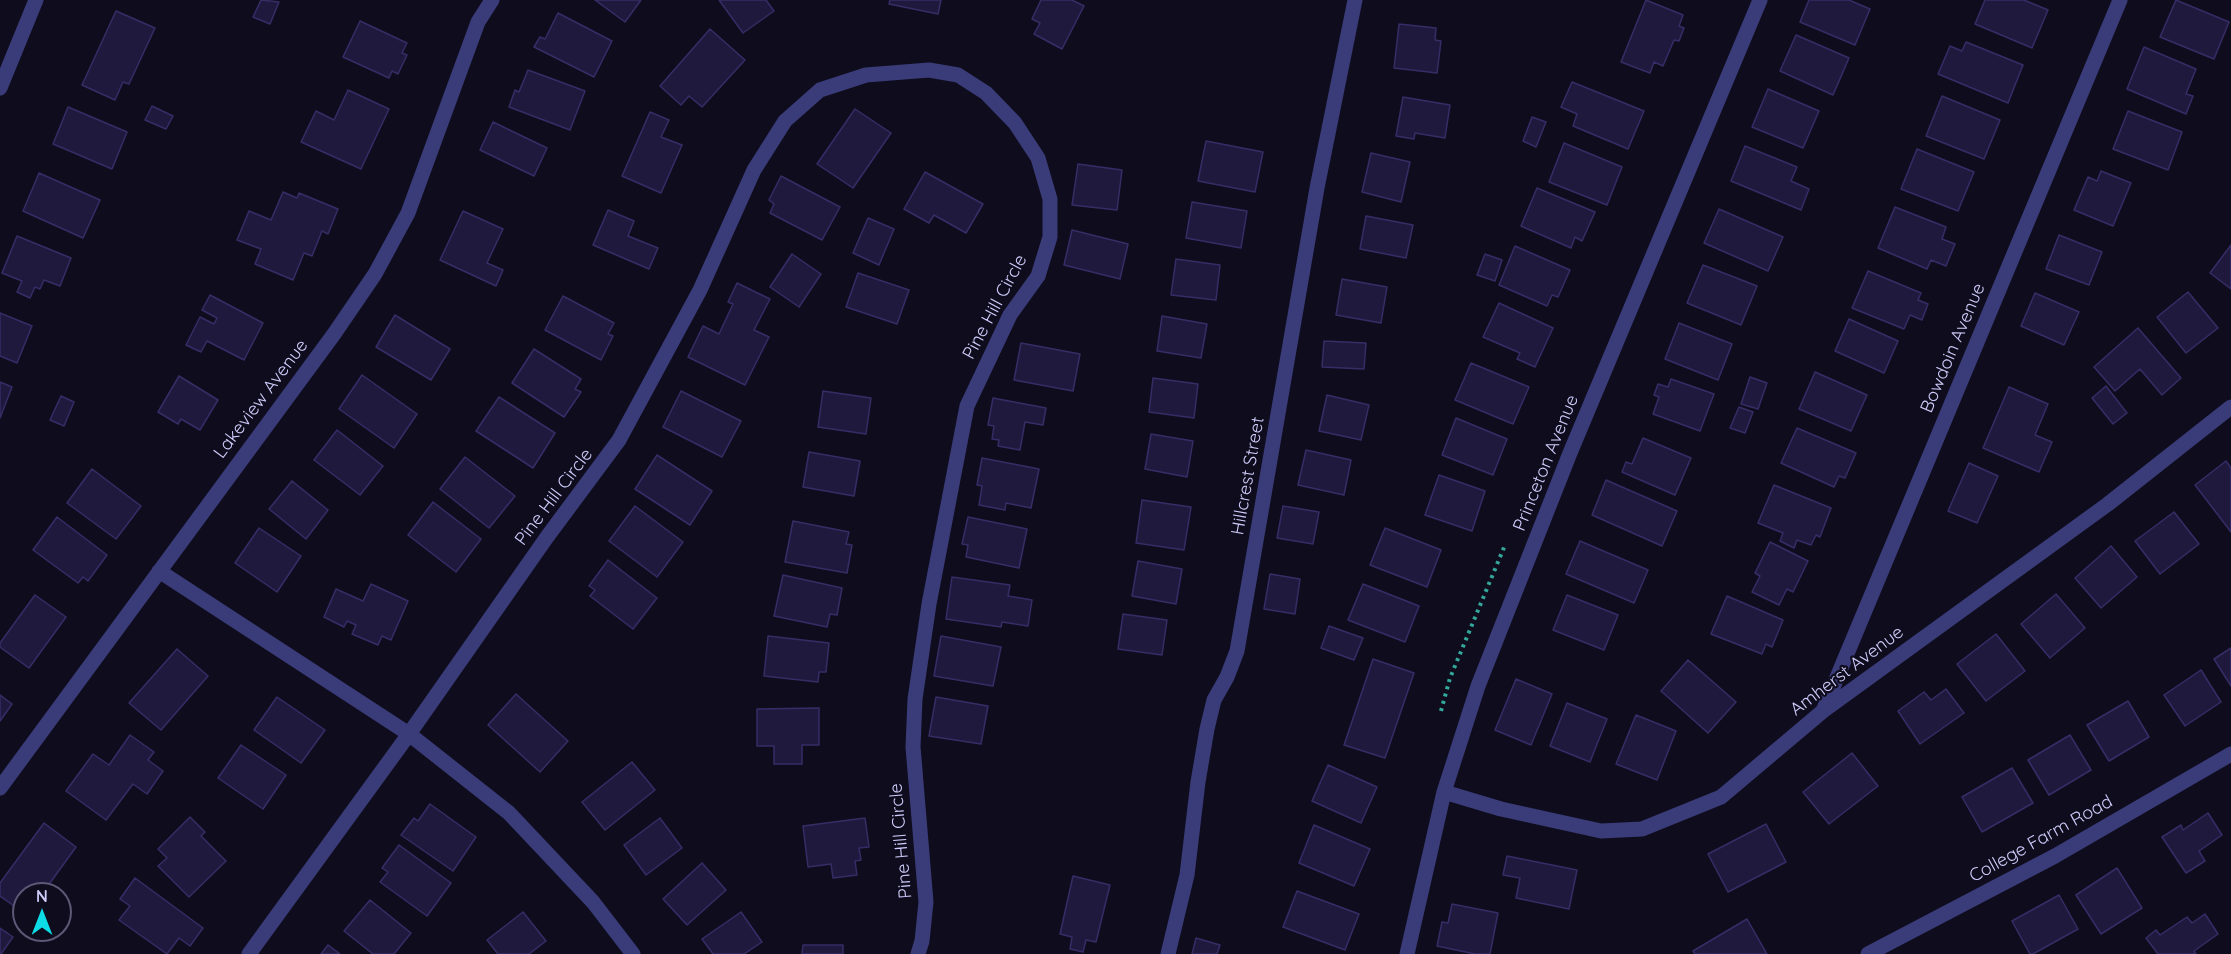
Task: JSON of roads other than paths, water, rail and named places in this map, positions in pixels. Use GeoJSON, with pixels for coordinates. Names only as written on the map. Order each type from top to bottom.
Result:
{"type":"FeatureCollection","features":[{"type":"Feature","properties":{"kind":"street"},"geometry":{"type":"LineString","coordinates":[[0,88],[36,0]]}},
{"type":"Feature","properties":{"kind":"street","name":"Lakeview Avenue"},"geometry":{"type":"LineString","coordinates":[[0,788],[334,334],[375,274],[408,213],[478,22],[492,0]]}},
{"type":"Feature","properties":{"kind":"street","name":"Hillcrest Street"},"geometry":{"type":"LineString","coordinates":[[1168,954],[1187,875],[1206,729],[1214,700],[1238,651],[1317,188],[1355,0]]}},
{"type":"Feature","properties":{"kind":"street","name":"Princeton Avenue"},"geometry":{"type":"LineString","coordinates":[[1407,954],[1444,792],[1478,686],[1544,520],[1760,0]]}},
{"type":"Feature","properties":{"kind":"street","name":"Bowdoin Avenue"},"geometry":{"type":"LineString","coordinates":[[1823,711],[2120,0]]}},
{"type":"Feature","properties":{"kind":"street","name":"Pine Hill Circle"},"geometry":{"type":"LineString","coordinates":[[249,954],[409,734],[547,537],[620,440],[700,290],[754,170],[785,121],[820,90],[866,75],[929,70],[958,75],[986,93],[1015,123],[1038,158],[1050,199],[1050,237],[1038,276],[1010,315],[967,406],[929,604],[915,699],[913,747],[926,902],[922,941],[918,954]]}},
{"type":"Feature","properties":{"kind":"street","name":"Amherst Avenue"},"geometry":{"type":"LineString","coordinates":[[1444,792],[1501,809],[1601,831],[1642,829],[1721,797],[1823,711],[2108,504],[2231,407]]}},
{"type":"Feature","properties":{"kind":"street"},"geometry":{"type":"LineString","coordinates":[[159,571],[409,734],[509,813],[593,902],[633,954]]}},
{"type":"Feature","properties":{"kind":"street","name":"College Farm Road"},"geometry":{"type":"LineString","coordinates":[[1868,954],[2055,856],[2231,754]]}}]}
